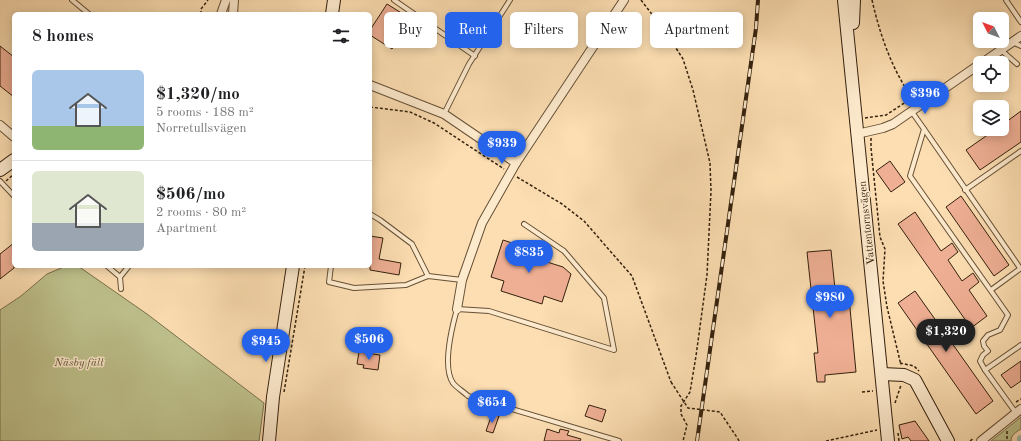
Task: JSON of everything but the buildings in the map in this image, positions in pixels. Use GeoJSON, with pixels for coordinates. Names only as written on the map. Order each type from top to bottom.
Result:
{"type":"FeatureCollection","features":[{"type":"Feature","properties":{"kind":"street"},"geometry":{"type":"LineString","coordinates":[[222,12],[226,0]]}},
{"type":"Feature","properties":{"kind":"street"},"geometry":{"type":"LineString","coordinates":[[233,12],[234,0]]}},
{"type":"Feature","properties":{"kind":"street"},"geometry":{"type":"LineString","coordinates":[[332,12],[334,0]]}},
{"type":"Feature","properties":{"kind":"street"},"geometry":{"type":"LineString","coordinates":[[340,12],[341,0]]}},
{"type":"Feature","properties":{"kind":"street"},"geometry":{"type":"LineString","coordinates":[[457,308],[462,280],[482,223],[516,163],[624,0]]}},
{"type":"Feature","properties":{"kind":"street","name":"Vattentornsvägen"},"geometry":{"type":"LineString","coordinates":[[844,0],[888,441]]}},
{"type":"Feature","properties":{"kind":"street","name":"Vattentornsvägen"},"geometry":{"type":"LineString","coordinates":[[850,52],[854,0]]}},
{"type":"Feature","properties":{"kind":"street"},"geometry":{"type":"LineString","coordinates":[[992,56],[1021,36]]}},
{"type":"Feature","properties":{"kind":"street"},"geometry":{"type":"LineString","coordinates":[[857,134],[892,124],[973,69]]}},
{"type":"Feature","properties":{"kind":"street"},"geometry":{"type":"LineString","coordinates":[[372,86],[444,114],[516,163]]}},
{"type":"Feature","properties":{"kind":"street"},"geometry":{"type":"LineString","coordinates":[[0,125],[12,135]]}},
{"type":"Feature","properties":{"kind":"street"},"geometry":{"type":"LineString","coordinates":[[0,170],[12,161]]}},
{"type":"Feature","properties":{"kind":"street"},"geometry":{"type":"LineString","coordinates":[[269,441],[273,397],[293,268]]}},
{"type":"Feature","properties":{"kind":"street"},"geometry":{"type":"LineString","coordinates":[[882,374],[901,375],[915,380],[948,441]]}},
{"type":"Feature","properties":{"kind":"street"},"geometry":{"type":"LineString","coordinates":[[981,441],[1018,411]]}},
{"type":"Feature","properties":{"kind":"lane"},"geometry":{"type":"LineString","coordinates":[[72,0],[87,12]]}},
{"type":"Feature","properties":{"kind":"lane"},"geometry":{"type":"LineString","coordinates":[[394,0],[474,56]]}},
{"type":"Feature","properties":{"kind":"lane"},"geometry":{"type":"LineString","coordinates":[[444,114],[474,56],[510,0]]}},
{"type":"Feature","properties":{"kind":"lane"},"geometry":{"type":"LineString","coordinates":[[1006,0],[1021,22]]}},
{"type":"Feature","properties":{"kind":"lane"},"geometry":{"type":"LineString","coordinates":[[1012,42],[1021,46]]}},
{"type":"Feature","properties":{"kind":"lane"},"geometry":{"type":"LineString","coordinates":[[1000,50],[1017,64]]}},
{"type":"Feature","properties":{"kind":"lane"},"geometry":{"type":"LineString","coordinates":[[915,109],[924,129],[965,190],[1021,268],[991,290]]}},
{"type":"Feature","properties":{"kind":"lane"},"geometry":{"type":"LineString","coordinates":[[924,129],[910,176],[1008,316],[1000,330],[988,335],[983,341],[984,346],[988,350],[980,361],[985,370],[1018,411]]}},
{"type":"Feature","properties":{"kind":"lane"},"geometry":{"type":"LineString","coordinates":[[965,190],[1021,151]]}},
{"type":"Feature","properties":{"kind":"lane"},"geometry":{"type":"LineString","coordinates":[[0,181],[12,194]]}},
{"type":"Feature","properties":{"kind":"lane"},"geometry":{"type":"LineString","coordinates":[[372,215],[412,244],[428,276]]}},
{"type":"Feature","properties":{"kind":"lane"},"geometry":{"type":"LineString","coordinates":[[524,224],[564,250],[604,298],[614,350],[490,311],[457,308],[451,333],[448,364],[453,383],[468,396],[618,441]]}},
{"type":"Feature","properties":{"kind":"lane"},"geometry":{"type":"LineString","coordinates":[[109,268],[120,277]]}},
{"type":"Feature","properties":{"kind":"lane"},"geometry":{"type":"LineString","coordinates":[[121,289],[120,277],[127,268]]}},
{"type":"Feature","properties":{"kind":"lane"},"geometry":{"type":"LineString","coordinates":[[331,268],[328,282],[354,288],[406,285],[428,276],[462,280]]}},
{"type":"Feature","properties":{"kind":"lane"},"geometry":{"type":"LineString","coordinates":[[985,370],[1021,345]]}},
{"type":"Feature","properties":{"kind":"path"},"geometry":{"type":"LineString","coordinates":[[201,12],[201,9],[208,0]]}},
{"type":"Feature","properties":{"kind":"path"},"geometry":{"type":"LineString","coordinates":[[641,0],[667,34],[683,59],[693,90],[710,163],[711,191],[707,275],[690,392],[681,406],[682,414],[687,425],[683,441]]}},
{"type":"Feature","properties":{"kind":"path"},"geometry":{"type":"LineString","coordinates":[[872,0],[879,29],[893,66],[912,98],[915,109]]}},
{"type":"Feature","properties":{"kind":"path"},"geometry":{"type":"LineString","coordinates":[[895,403],[896,395],[901,388],[901,375],[898,350],[887,307],[883,281],[885,249],[880,237],[869,118],[886,115],[912,98]]}},
{"type":"Feature","properties":{"kind":"path"},"geometry":{"type":"LineString","coordinates":[[372,107],[410,112],[434,123],[562,204],[584,221],[632,276],[671,382],[688,408],[720,412],[738,440]]}},
{"type":"Feature","properties":{"kind":"path"},"geometry":{"type":"LineString","coordinates":[[284,396],[305,268]]}},
{"type":"Feature","properties":{"kind":"path"},"geometry":{"type":"LineString","coordinates":[[826,441],[897,427],[899,441]]}},
{"type":"Feature","properties":{"kind":"green space","name":"Näsby fält"},"geometry":{"type":"Polygon","coordinates":[[[61,268],[81,268],[147,314],[264,403],[259,441],[0,441],[0,310],[21,296],[47,274],[61,268]]]}},
{"type":"Feature","properties":{"kind":"green space"},"geometry":{"type":"Polygon","coordinates":[[[1021,417],[1021,429],[1013,435],[1011,441],[991,441],[1021,417]]]}},
{"type":"Feature","properties":{"kind":"railway"},"geometry":{"type":"LineString","coordinates":[[697,441],[756,28],[758,0]]}}]}
